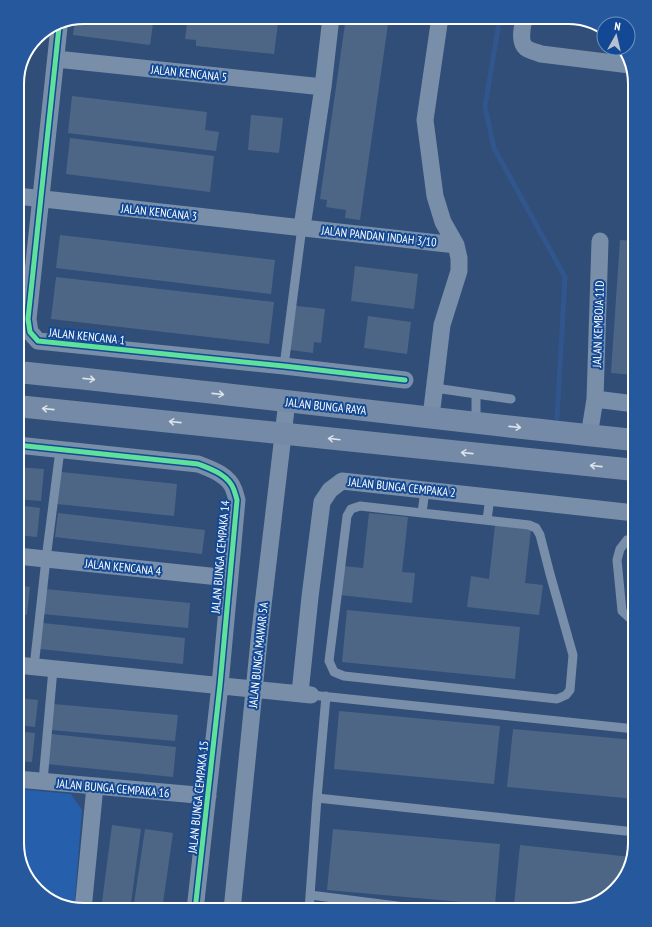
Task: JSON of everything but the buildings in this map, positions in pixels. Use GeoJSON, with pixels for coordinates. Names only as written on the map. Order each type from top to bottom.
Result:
{"type":"FeatureCollection","features":[{"type":"Feature","properties":{"kind":"street"},"geometry":{"type":"LineString","coordinates":[[302,227],[323,88],[330,24]]}},
{"type":"Feature","properties":{"kind":"street"},"geometry":{"type":"LineString","coordinates":[[431,418],[442,326],[459,271],[459,258],[456,244],[443,222],[435,196],[425,120],[439,24]]}},
{"type":"Feature","properties":{"kind":"street"},"geometry":{"type":"LineString","coordinates":[[523,24],[522,40],[525,48],[532,51],[541,54],[624,64]]}},
{"type":"Feature","properties":{"kind":"street","name":"JALAN KENCANA 1"},"geometry":{"type":"LineString","coordinates":[[59,30],[28,319],[30,332],[38,341],[405,380]]}},
{"type":"Feature","properties":{"kind":"street","name":"JALAN KENCANA 5"},"geometry":{"type":"LineString","coordinates":[[56,59],[323,88]]}},
{"type":"Feature","properties":{"kind":"street","name":"JALAN KENCANA 3"},"geometry":{"type":"LineString","coordinates":[[24,197],[302,227]]}},
{"type":"Feature","properties":{"kind":"street","name":"JALAN PANDAN INDAH 3/10"},"geometry":{"type":"LineString","coordinates":[[302,227],[456,244]]}},
{"type":"Feature","properties":{"kind":"street","name":"JALAN KEMBOJA 11D"},"geometry":{"type":"LineString","coordinates":[[590,432],[595,403],[600,241]]}},
{"type":"Feature","properties":{"kind":"street"},"geometry":{"type":"LineString","coordinates":[[24,361],[50,375]]}},
{"type":"Feature","properties":{"kind":"street","name":"JALAN BUNGA RAYA"},"geometry":{"type":"LineString","coordinates":[[24,373],[476,423],[590,432],[628,439]]}},
{"type":"Feature","properties":{"kind":"street","name":"JALAN BUNGA MAWAR 5A"},"geometry":{"type":"LineString","coordinates":[[233,903],[260,630],[287,401]]}},
{"type":"Feature","properties":{"kind":"street"},"geometry":{"type":"LineString","coordinates":[[595,403],[628,404]]}},
{"type":"Feature","properties":{"kind":"street"},"geometry":{"type":"LineString","coordinates":[[24,407],[628,469]]}},
{"type":"Feature","properties":{"kind":"street","name":"JALAN BUNGA CEMPAKA 14"},"geometry":{"type":"LineString","coordinates":[[24,446],[198,464],[214,470],[228,480],[234,488],[237,500],[220,685]]}},
{"type":"Feature","properties":{"kind":"street","name":"JALAN BUNGA CEMPAKA 2"},"geometry":{"type":"LineString","coordinates":[[312,695],[310,598],[322,502],[330,490],[342,481],[628,512]]}},
{"type":"Feature","properties":{"kind":"street","name":"JALAN KENCANA 4"},"geometry":{"type":"LineString","coordinates":[[24,557],[229,578]]}},
{"type":"Feature","properties":{"kind":"street"},"geometry":{"type":"LineString","coordinates":[[24,666],[312,695]]}},
{"type":"Feature","properties":{"kind":"street","name":"JALAN BUNGA CEMPAKA 15"},"geometry":{"type":"LineString","coordinates":[[196,903],[220,685]]}},
{"type":"Feature","properties":{"kind":"street","name":"JALAN BUNGA CEMPAKA 16"},"geometry":{"type":"LineString","coordinates":[[24,780],[208,796]]}},
{"type":"Feature","properties":{"kind":"street"},"geometry":{"type":"LineString","coordinates":[[84,903],[95,786]]}},
{"type":"Feature","properties":{"kind":"lane"},"geometry":{"type":"LineString","coordinates":[[284,366],[302,227]]}},
{"type":"Feature","properties":{"kind":"lane"},"geometry":{"type":"LineString","coordinates":[[435,388],[511,399]]}},
{"type":"Feature","properties":{"kind":"lane"},"geometry":{"type":"LineString","coordinates":[[476,394],[476,423]]}},
{"type":"Feature","properties":{"kind":"lane"},"geometry":{"type":"LineString","coordinates":[[34,667],[60,450]]}},
{"type":"Feature","properties":{"kind":"lane"},"geometry":{"type":"LineString","coordinates":[[422,513],[425,490]]}},
{"type":"Feature","properties":{"kind":"lane"},"geometry":{"type":"LineString","coordinates":[[487,520],[490,497]]}},
{"type":"Feature","properties":{"kind":"lane"},"geometry":{"type":"LineString","coordinates":[[360,506],[422,513],[529,525],[536,528],[540,535],[572,655],[570,690],[566,695],[557,700],[344,676],[334,672],[329,662],[347,516],[351,509],[360,506]]}},
{"type":"Feature","properties":{"kind":"lane"},"geometry":{"type":"LineString","coordinates":[[628,540],[620,549],[618,560],[622,611],[628,617]]}},
{"type":"Feature","properties":{"kind":"lane"},"geometry":{"type":"LineString","coordinates":[[43,781],[53,669]]}},
{"type":"Feature","properties":{"kind":"lane"},"geometry":{"type":"LineString","coordinates":[[309,903],[317,798],[312,695],[628,728]]}},
{"type":"Feature","properties":{"kind":"lane"},"geometry":{"type":"LineString","coordinates":[[317,798],[628,831]]}},
{"type":"Feature","properties":{"kind":"lane"},"geometry":{"type":"LineString","coordinates":[[310,895],[373,903]]}},
{"type":"Feature","properties":{"kind":"shaded area"},"geometry":{"type":"Polygon","coordinates":[[[24,790],[71,794],[82,810],[74,902],[61,898],[48,891],[32,873],[26,858],[24,843],[24,790]]]}},
{"type":"Feature","properties":{"kind":"waterway"},"geometry":{"type":"LineString","coordinates":[[499,24],[485,107],[494,148],[565,277],[557,418]]}},
{"type":"Feature","properties":{"kind":"cycle path"},"geometry":{"type":"LineString","coordinates":[[59,30],[28,319],[30,332],[38,341],[405,380]]}},
{"type":"Feature","properties":{"kind":"cycle path"},"geometry":{"type":"LineString","coordinates":[[24,446],[198,464],[214,470],[224,476],[232,485],[234,490],[237,500],[220,685],[196,903]]}}]}
